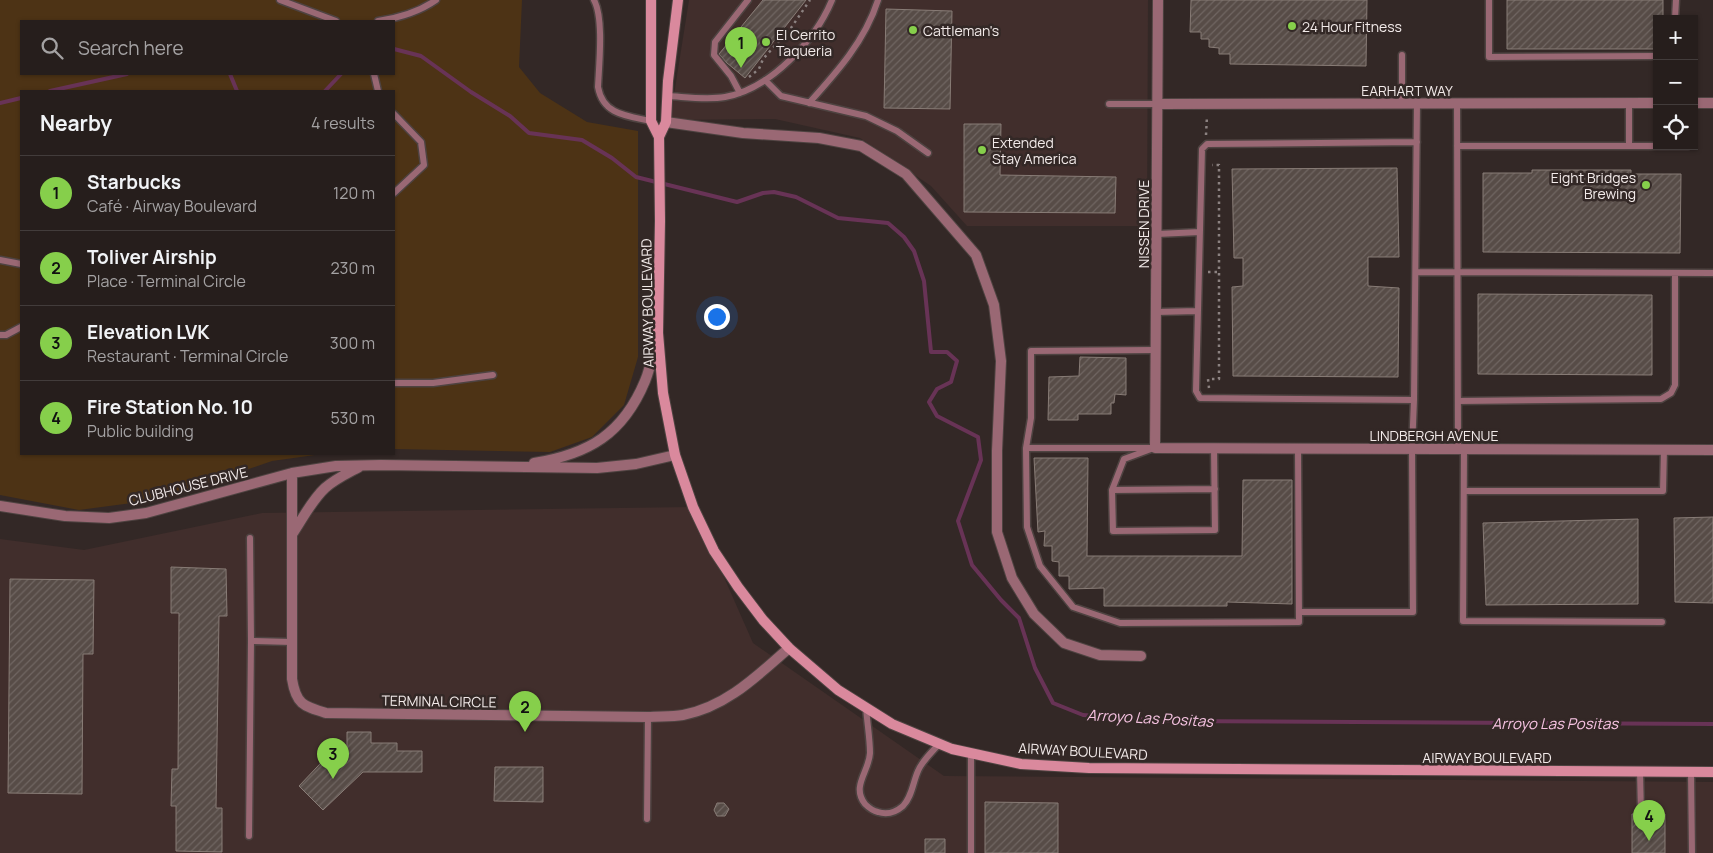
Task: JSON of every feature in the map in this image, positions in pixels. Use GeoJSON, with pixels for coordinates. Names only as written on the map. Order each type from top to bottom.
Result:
{"type":"FeatureCollection","features":[{"type":"Feature","properties":{"kind":"main road","name":"AIRWAY BOULEVARD"},"geometry":{"type":"LineString","coordinates":[[651,0],[651,121],[659,137]]}},
{"type":"Feature","properties":{"kind":"main road","name":"AIRWAY BOULEVARD"},"geometry":{"type":"LineString","coordinates":[[678,0],[666,122],[659,137],[658,333],[663,393],[674,455],[693,507],[714,551],[738,587],[762,620],[790,648],[838,690],[892,724],[939,744],[952,749],[1021,764],[1089,768],[1713,772]]}},
{"type":"Feature","properties":{"kind":"street","name":"NISSEN DRIVE"},"geometry":{"type":"LineString","coordinates":[[1155,448],[1158,0]]}},
{"type":"Feature","properties":{"kind":"street","name":"EARHART WAY"},"geometry":{"type":"LineString","coordinates":[[1158,104],[1653,103]]}},
{"type":"Feature","properties":{"kind":"street"},"geometry":{"type":"LineString","coordinates":[[1698,103],[1713,103]]}},
{"type":"Feature","properties":{"kind":"street"},"geometry":{"type":"LineString","coordinates":[[666,122],[743,133],[819,138],[861,146],[906,174],[976,255],[994,305],[1001,361],[997,451],[997,532],[1012,578],[1034,614],[1064,643],[1100,656],[1141,656]]}},
{"type":"Feature","properties":{"kind":"street","name":"CLUBHOUSE DRIVE"},"geometry":{"type":"LineString","coordinates":[[502,467],[560,459],[591,446],[617,427],[634,404],[646,380],[658,333]]}},
{"type":"Feature","properties":{"kind":"street","name":"LINDBERGH AVENUE"},"geometry":{"type":"LineString","coordinates":[[1155,448],[1713,450]]}},
{"type":"Feature","properties":{"kind":"street","name":"CLUBHOUSE DRIVE"},"geometry":{"type":"LineString","coordinates":[[0,506],[65,516],[109,518],[146,513],[292,473],[336,466],[597,468],[636,464],[674,455]]}},
{"type":"Feature","properties":{"kind":"street"},"geometry":{"type":"LineString","coordinates":[[293,534],[324,489],[362,466]]}},
{"type":"Feature","properties":{"kind":"street","name":"TERMINAL CIRCLE"},"geometry":{"type":"LineString","coordinates":[[292,473],[292,679],[294,693],[305,706],[326,713],[648,717],[682,715],[717,704],[749,684],[790,648]]}},
{"type":"Feature","properties":{"kind":"lane"},"geometry":{"type":"LineString","coordinates":[[280,0],[333,20]]}},
{"type":"Feature","properties":{"kind":"lane"},"geometry":{"type":"LineString","coordinates":[[385,20],[426,7],[436,0]]}},
{"type":"Feature","properties":{"kind":"lane"},"geometry":{"type":"LineString","coordinates":[[594,0],[597,5],[599,19],[598,87],[600,96],[605,104],[614,111],[651,121]]}},
{"type":"Feature","properties":{"kind":"lane"},"geometry":{"type":"LineString","coordinates":[[740,93],[731,76],[714,55],[715,42],[748,0]]}},
{"type":"Feature","properties":{"kind":"lane"},"geometry":{"type":"LineString","coordinates":[[668,96],[713,98],[725,97],[749,90],[765,80],[804,47],[826,14],[832,0]]}},
{"type":"Feature","properties":{"kind":"lane"},"geometry":{"type":"LineString","coordinates":[[809,103],[848,57],[867,28],[878,0]]}},
{"type":"Feature","properties":{"kind":"lane"},"geometry":{"type":"LineString","coordinates":[[1489,0],[1489,57],[1653,56]]}},
{"type":"Feature","properties":{"kind":"lane"},"geometry":{"type":"LineString","coordinates":[[1675,15],[1676,0]]}},
{"type":"Feature","properties":{"kind":"lane"},"geometry":{"type":"LineString","coordinates":[[1402,55],[1402,103]]}},
{"type":"Feature","properties":{"kind":"lane"},"geometry":{"type":"LineString","coordinates":[[374,75],[378,90]]}},
{"type":"Feature","properties":{"kind":"lane"},"geometry":{"type":"LineString","coordinates":[[765,80],[781,96],[866,116],[897,131],[928,153]]}},
{"type":"Feature","properties":{"kind":"lane"},"geometry":{"type":"LineString","coordinates":[[1299,612],[1412,612],[1412,449],[1417,103]]}},
{"type":"Feature","properties":{"kind":"lane"},"geometry":{"type":"LineString","coordinates":[[1457,103],[1458,401],[1464,491],[1463,621],[1662,622]]}},
{"type":"Feature","properties":{"kind":"lane"},"geometry":{"type":"LineString","coordinates":[[1629,103],[1629,146]]}},
{"type":"Feature","properties":{"kind":"lane"},"geometry":{"type":"LineString","coordinates":[[1109,104],[1158,104]]}},
{"type":"Feature","properties":{"kind":"lane"},"geometry":{"type":"LineString","coordinates":[[395,115],[421,142],[424,165],[395,192]]}},
{"type":"Feature","properties":{"kind":"lane"},"geometry":{"type":"LineString","coordinates":[[1414,400],[1200,398],[1196,391],[1202,148],[1208,144],[1417,142]]}},
{"type":"Feature","properties":{"kind":"lane"},"geometry":{"type":"LineString","coordinates":[[1457,146],[1653,146]]}},
{"type":"Feature","properties":{"kind":"lane"},"geometry":{"type":"LineString","coordinates":[[1157,234],[1200,232]]}},
{"type":"Feature","properties":{"kind":"lane"},"geometry":{"type":"LineString","coordinates":[[0,260],[20,264]]}},
{"type":"Feature","properties":{"kind":"lane"},"geometry":{"type":"LineString","coordinates":[[1416,272],[1713,273]]}},
{"type":"Feature","properties":{"kind":"lane"},"geometry":{"type":"LineString","coordinates":[[1458,401],[1661,399],[1672,393],[1675,385],[1675,273]]}},
{"type":"Feature","properties":{"kind":"lane"},"geometry":{"type":"LineString","coordinates":[[1156,312],[1198,311]]}},
{"type":"Feature","properties":{"kind":"lane"},"geometry":{"type":"LineString","coordinates":[[0,335],[6,335],[20,328]]}},
{"type":"Feature","properties":{"kind":"lane"},"geometry":{"type":"LineString","coordinates":[[1155,350],[1031,351],[1031,418],[1026,448],[1027,527],[1040,566],[1073,607],[1120,623],[1299,622],[1298,448]]}},
{"type":"Feature","properties":{"kind":"lane"},"geometry":{"type":"LineString","coordinates":[[395,384],[433,382],[493,375]]}},
{"type":"Feature","properties":{"kind":"lane"},"geometry":{"type":"LineString","coordinates":[[1026,448],[1155,448]]}},
{"type":"Feature","properties":{"kind":"lane"},"geometry":{"type":"LineString","coordinates":[[1155,448],[1124,459],[1112,490],[1113,531],[1215,530],[1214,448]]}},
{"type":"Feature","properties":{"kind":"lane"},"geometry":{"type":"LineString","coordinates":[[1464,491],[1664,492],[1664,450]]}},
{"type":"Feature","properties":{"kind":"lane"},"geometry":{"type":"LineString","coordinates":[[1112,490],[1215,489]]}},
{"type":"Feature","properties":{"kind":"lane"},"geometry":{"type":"LineString","coordinates":[[249,836],[250,538]]}},
{"type":"Feature","properties":{"kind":"lane"},"geometry":{"type":"LineString","coordinates":[[251,641],[292,642]]}},
{"type":"Feature","properties":{"kind":"lane"},"geometry":{"type":"LineString","coordinates":[[866,707],[870,755],[859,784],[859,792],[867,807],[874,811],[890,813],[904,805],[918,769],[939,744]]}},
{"type":"Feature","properties":{"kind":"lane"},"geometry":{"type":"LineString","coordinates":[[647,819],[648,717]]}},
{"type":"Feature","properties":{"kind":"lane"},"geometry":{"type":"LineString","coordinates":[[971,753],[971,853]]}},
{"type":"Feature","properties":{"kind":"lane"},"geometry":{"type":"LineString","coordinates":[[1640,771],[1641,814]]}},
{"type":"Feature","properties":{"kind":"lane"},"geometry":{"type":"LineString","coordinates":[[1692,772],[1692,853]]}},
{"type":"Feature","properties":{"kind":"path"},"geometry":{"type":"LineString","coordinates":[[746,79],[759,70],[763,59],[790,28],[810,0]]}},
{"type":"Feature","properties":{"kind":"path"},"geometry":{"type":"LineString","coordinates":[[1207,114],[1209,165],[1219,165],[1219,379],[1208,379],[1208,388]]}},
{"type":"Feature","properties":{"kind":"shaded area"},"geometry":{"type":"Polygon","coordinates":[[[0,0],[522,0],[519,67],[540,93],[587,122],[638,131],[638,357],[624,405],[592,437],[550,452],[395,449],[395,90],[20,90],[20,455],[315,455],[272,461],[162,499],[79,510],[0,495],[0,0]]]}},
{"type":"Feature","properties":{"kind":"shaded area"},"geometry":{"type":"Polygon","coordinates":[[[689,0],[1148,0],[1147,226],[967,226],[931,186],[860,138],[775,119],[670,120],[689,0]]]}},
{"type":"Feature","properties":{"kind":"shaded area"},"geometry":{"type":"Polygon","coordinates":[[[693,507],[753,643],[944,776],[1713,782],[1713,853],[0,853],[0,539],[84,550],[262,513],[693,507]]]}},
{"type":"Feature","properties":{"kind":"building"},"geometry":{"type":"Polygon","coordinates":[[[763,0],[806,0],[745,78],[719,54],[763,0]]]}},
{"type":"Feature","properties":{"kind":"building"},"geometry":{"type":"Polygon","coordinates":[[[1191,0],[1367,0],[1366,66],[1230,64],[1230,54],[1219,54],[1219,48],[1209,47],[1209,39],[1201,39],[1201,32],[1190,32],[1191,0]]]}},
{"type":"Feature","properties":{"kind":"building"},"geometry":{"type":"Polygon","coordinates":[[[1507,0],[1663,0],[1663,15],[1653,15],[1653,49],[1507,49],[1507,0]]]}},
{"type":"Feature","properties":{"kind":"building"},"geometry":{"type":"Polygon","coordinates":[[[886,9],[952,11],[950,109],[884,108],[886,9]]]}},
{"type":"Feature","properties":{"kind":"building","name":"Extended Stay America"},"geometry":{"type":"Polygon","coordinates":[[[964,124],[1001,124],[1000,175],[1116,177],[1115,213],[964,212],[964,124]]]}},
{"type":"Feature","properties":{"kind":"building"},"geometry":{"type":"Polygon","coordinates":[[[1397,168],[1399,257],[1368,257],[1368,286],[1399,288],[1398,377],[1233,376],[1232,287],[1243,286],[1243,258],[1234,258],[1232,169],[1397,168]]]}},
{"type":"Feature","properties":{"kind":"building"},"geometry":{"type":"Polygon","coordinates":[[[1532,170],[1631,170],[1631,174],[1681,174],[1680,253],[1483,252],[1483,173],[1532,173],[1532,170]]]}},
{"type":"Feature","properties":{"kind":"building"},"geometry":{"type":"Polygon","coordinates":[[[1478,294],[1652,295],[1652,375],[1478,374],[1478,294]]]}},
{"type":"Feature","properties":{"kind":"building"},"geometry":{"type":"Polygon","coordinates":[[[1080,357],[1126,358],[1126,395],[1115,394],[1114,403],[1111,403],[1111,414],[1078,414],[1078,420],[1048,420],[1049,377],[1079,376],[1080,357]]]}},
{"type":"Feature","properties":{"kind":"building"},"geometry":{"type":"Polygon","coordinates":[[[1034,458],[1088,458],[1087,556],[1242,556],[1243,480],[1292,480],[1292,604],[1227,602],[1227,606],[1104,606],[1104,588],[1069,589],[1069,576],[1059,576],[1059,562],[1052,561],[1052,546],[1044,546],[1045,531],[1038,532],[1034,458]]]}},
{"type":"Feature","properties":{"kind":"building"},"geometry":{"type":"Polygon","coordinates":[[[1713,517],[1713,603],[1675,602],[1674,518],[1713,517]]]}},
{"type":"Feature","properties":{"kind":"building"},"geometry":{"type":"Polygon","coordinates":[[[1638,519],[1638,604],[1486,605],[1483,523],[1638,519]]]}},
{"type":"Feature","properties":{"kind":"building"},"geometry":{"type":"Polygon","coordinates":[[[171,567],[226,569],[227,616],[219,616],[216,808],[222,808],[222,852],[176,851],[176,806],[171,806],[172,769],[178,769],[179,613],[171,613],[171,567]]]}},
{"type":"Feature","properties":{"kind":"building"},"geometry":{"type":"Polygon","coordinates":[[[10,579],[94,580],[93,654],[83,654],[82,794],[8,793],[10,579]]]}},
{"type":"Feature","properties":{"kind":"building"},"geometry":{"type":"Polygon","coordinates":[[[347,732],[371,732],[371,743],[397,743],[397,751],[422,751],[422,772],[363,772],[323,810],[299,786],[335,748],[347,760],[347,732]]]}},
{"type":"Feature","properties":{"kind":"building"},"geometry":{"type":"Polygon","coordinates":[[[495,767],[543,767],[543,802],[494,801],[495,767]]]}},
{"type":"Feature","properties":{"kind":"building"},"geometry":{"type":"Polygon","coordinates":[[[985,802],[1058,803],[1058,853],[985,853],[985,802]]]}},
{"type":"Feature","properties":{"kind":"building"},"geometry":{"type":"Polygon","coordinates":[[[717,803],[724,803],[729,809],[725,816],[717,816],[714,810],[717,803]]]}},
{"type":"Feature","properties":{"kind":"building"},"geometry":{"type":"Polygon","coordinates":[[[1632,814],[1636,814],[1641,819],[1646,814],[1665,814],[1665,853],[1632,853],[1632,814]]]}},
{"type":"Feature","properties":{"kind":"building"},"geometry":{"type":"Polygon","coordinates":[[[925,839],[945,839],[945,853],[925,853],[925,839]]]}},
{"type":"Feature","properties":{"kind":"waterway","name":"Arroyo Las Positas"},"geometry":{"type":"LineString","coordinates":[[395,49],[421,56],[471,92],[510,116],[529,133],[582,140],[612,158],[636,177],[737,202],[763,193],[774,192],[796,197],[838,218],[888,223],[904,237],[914,251],[924,281],[931,352],[947,352],[957,361],[951,382],[937,389],[929,402],[937,416],[978,437],[981,460],[958,521],[972,565],[1001,600],[1019,618],[1035,668],[1053,703],[1083,715],[1166,721],[1713,724]]}},
{"type":"Feature","properties":{"kind":"waterway","name":"Arroyo Las Positas"},"geometry":{"type":"LineString","coordinates":[[55,90],[122,75]]}},
{"type":"Feature","properties":{"kind":"waterway","name":"Arroyo Las Positas"},"geometry":{"type":"LineString","coordinates":[[230,75],[237,90]]}},
{"type":"Feature","properties":{"kind":"waterway","name":"Arroyo Las Positas"},"geometry":{"type":"LineString","coordinates":[[326,90],[340,75]]}},
{"type":"Feature","properties":{"kind":"waterway","name":"Arroyo Las Positas"},"geometry":{"type":"LineString","coordinates":[[0,103],[20,98]]}},
{"type":"Feature","properties":{"kind":"place","name":"24 Hour Fitness"},"geometry":{"type":"Point","coordinates":[1292,26]}},
{"type":"Feature","properties":{"kind":"place","name":"Cattleman's"},"geometry":{"type":"Point","coordinates":[913,30]}},
{"type":"Feature","properties":{"kind":"place","name":"El Cerrito Taqueria"},"geometry":{"type":"Point","coordinates":[766,42]}},
{"type":"Feature","properties":{"kind":"place","name":"Starbucks"},"geometry":{"type":"Point","coordinates":[741,68]}},
{"type":"Feature","properties":{"kind":"place","name":"Extended Stay America"},"geometry":{"type":"Point","coordinates":[982,150]}},
{"type":"Feature","properties":{"kind":"place","name":"Eight Bridges Brewing"},"geometry":{"type":"Point","coordinates":[1646,185]}},
{"type":"Feature","properties":{"kind":"place","name":"Toliver Airship"},"geometry":{"type":"Point","coordinates":[525,732]}},
{"type":"Feature","properties":{"kind":"place","name":"Elevation LVK"},"geometry":{"type":"Point","coordinates":[333,779]}},
{"type":"Feature","properties":{"kind":"place","name":"Fire Station No. 10"},"geometry":{"type":"Point","coordinates":[1649,841]}}]}
